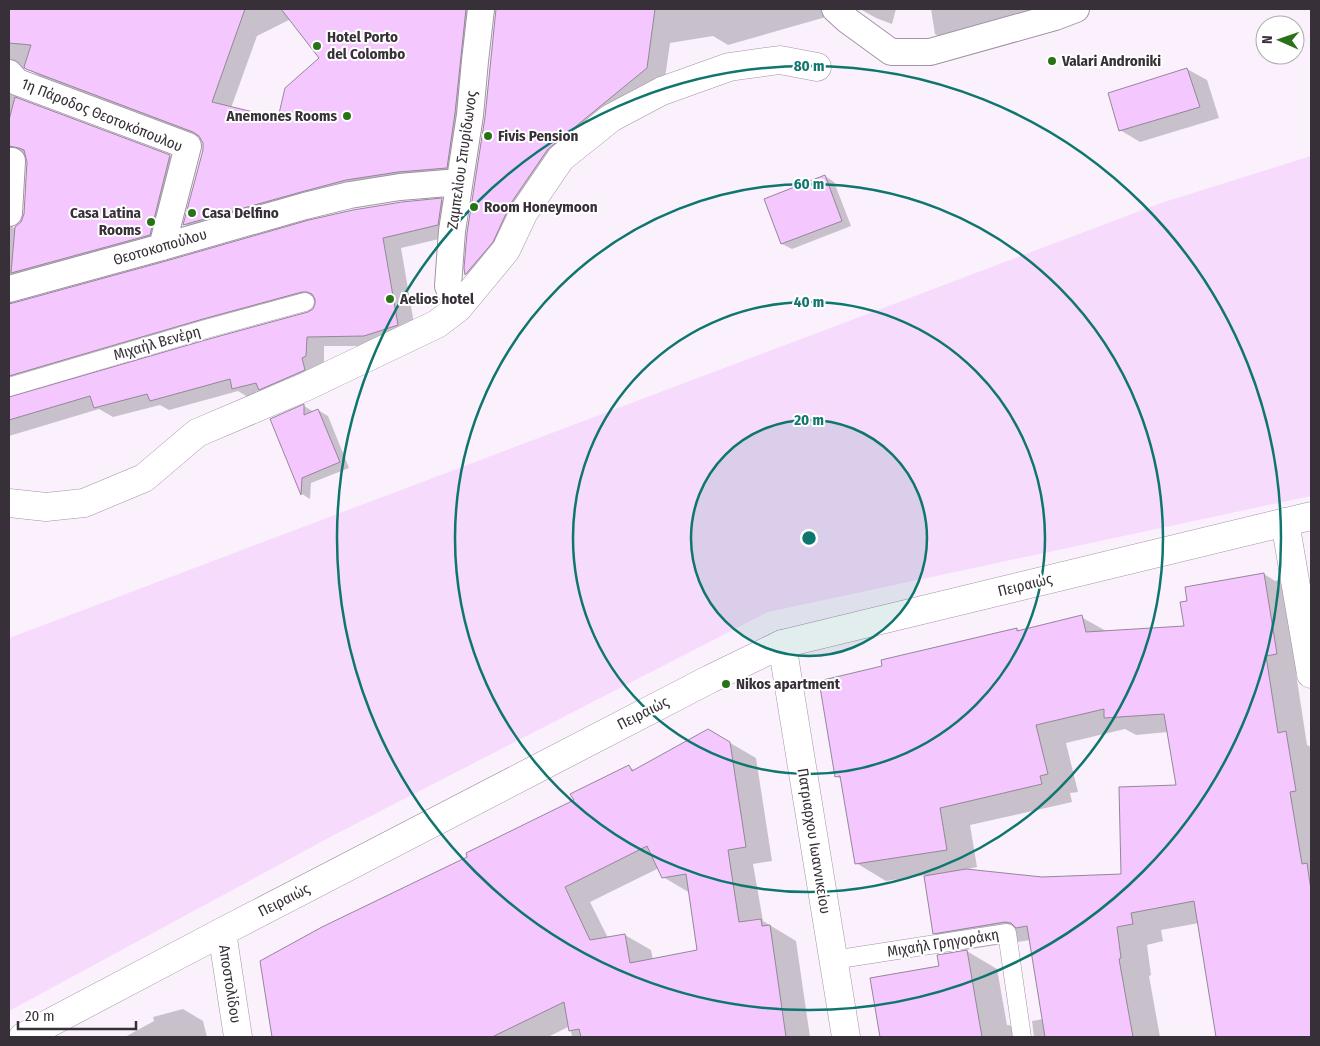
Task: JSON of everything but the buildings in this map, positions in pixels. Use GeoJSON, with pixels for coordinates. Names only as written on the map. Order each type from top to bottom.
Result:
{"type":"FeatureCollection","features":[{"type":"Feature","properties":{"kind":"street","name":"Ζαμπελίου Σπυρίδωνος"},"geometry":{"type":"LineString","coordinates":[[458,308],[448,286],[452,231],[470,115],[481,9]]}},
{"type":"Feature","properties":{"kind":"street"},"geometry":{"type":"LineString","coordinates":[[841,14],[891,52],[930,52],[1055,17],[1076,9]]}},
{"type":"Feature","properties":{"kind":"street"},"geometry":{"type":"LineString","coordinates":[[9,503],[46,507],[84,503],[144,478],[197,433],[305,387],[437,324],[458,308],[506,250],[524,212],[561,158],[610,118],[662,91],[729,67],[780,60],[817,68]]}},
{"type":"Feature","properties":{"kind":"street","name":"1η Πάροδος Θεοτοκόπουλου"},"geometry":{"type":"LineString","coordinates":[[10,77],[17,82],[188,146],[162,247]]}},
{"type":"Feature","properties":{"kind":"street"},"geometry":{"type":"LineString","coordinates":[[9,161],[12,161],[9,213]]}},
{"type":"Feature","properties":{"kind":"street","name":"Θεοτοκοπούλου"},"geometry":{"type":"LineString","coordinates":[[9,289],[350,195],[400,187],[460,182]]}},
{"type":"Feature","properties":{"kind":"street","name":"Πειραιώς"},"geometry":{"type":"LineString","coordinates":[[23,1037],[710,678],[782,644],[1311,516]]}},
{"type":"Feature","properties":{"kind":"street"},"geometry":{"type":"LineString","coordinates":[[1285,522],[1311,674]]}},
{"type":"Feature","properties":{"kind":"street","name":"Πατριαρχου Ιωαννικείου"},"geometry":{"type":"LineString","coordinates":[[782,644],[846,1037]]}},
{"type":"Feature","properties":{"kind":"street","name":"Αποστολίδου"},"geometry":{"type":"LineString","coordinates":[[222,932],[238,1037]]}},
{"type":"Feature","properties":{"kind":"lane","name":"Μιχαήλ Βενέρη"},"geometry":{"type":"LineString","coordinates":[[9,387],[305,302]]}},
{"type":"Feature","properties":{"kind":"lane","name":"Μιχαήλ Γρηγοράκη"},"geometry":{"type":"LineString","coordinates":[[834,960],[1007,933],[1022,1037]]}},
{"type":"Feature","properties":{"kind":"shaded area"},"geometry":{"type":"Polygon","coordinates":[[[1311,156],[1311,496],[768,612],[334,835],[9,1011],[9,638],[1161,203],[1311,156]]]}},
{"type":"Feature","properties":{"kind":"place","name":"Hotel Porto del Colombo"},"geometry":{"type":"Point","coordinates":[317,46]}},
{"type":"Feature","properties":{"kind":"place","name":"Valari Androniki"},"geometry":{"type":"Point","coordinates":[1052,61]}},
{"type":"Feature","properties":{"kind":"place","name":"Anemones Rooms"},"geometry":{"type":"Point","coordinates":[347,116]}},
{"type":"Feature","properties":{"kind":"place","name":"Fivis Pension"},"geometry":{"type":"Point","coordinates":[488,136]}},
{"type":"Feature","properties":{"kind":"place","name":"Room Honeymoon"},"geometry":{"type":"Point","coordinates":[474,207]}},
{"type":"Feature","properties":{"kind":"place","name":"Casa Delfino"},"geometry":{"type":"Point","coordinates":[192,213]}},
{"type":"Feature","properties":{"kind":"place","name":"Casa Latina Rooms"},"geometry":{"type":"Point","coordinates":[151,222]}},
{"type":"Feature","properties":{"kind":"place","name":"Aelios hotel"},"geometry":{"type":"Point","coordinates":[390,299]}},
{"type":"Feature","properties":{"kind":"place","name":"Nikos apartment"},"geometry":{"type":"Point","coordinates":[726,684]}}]}
